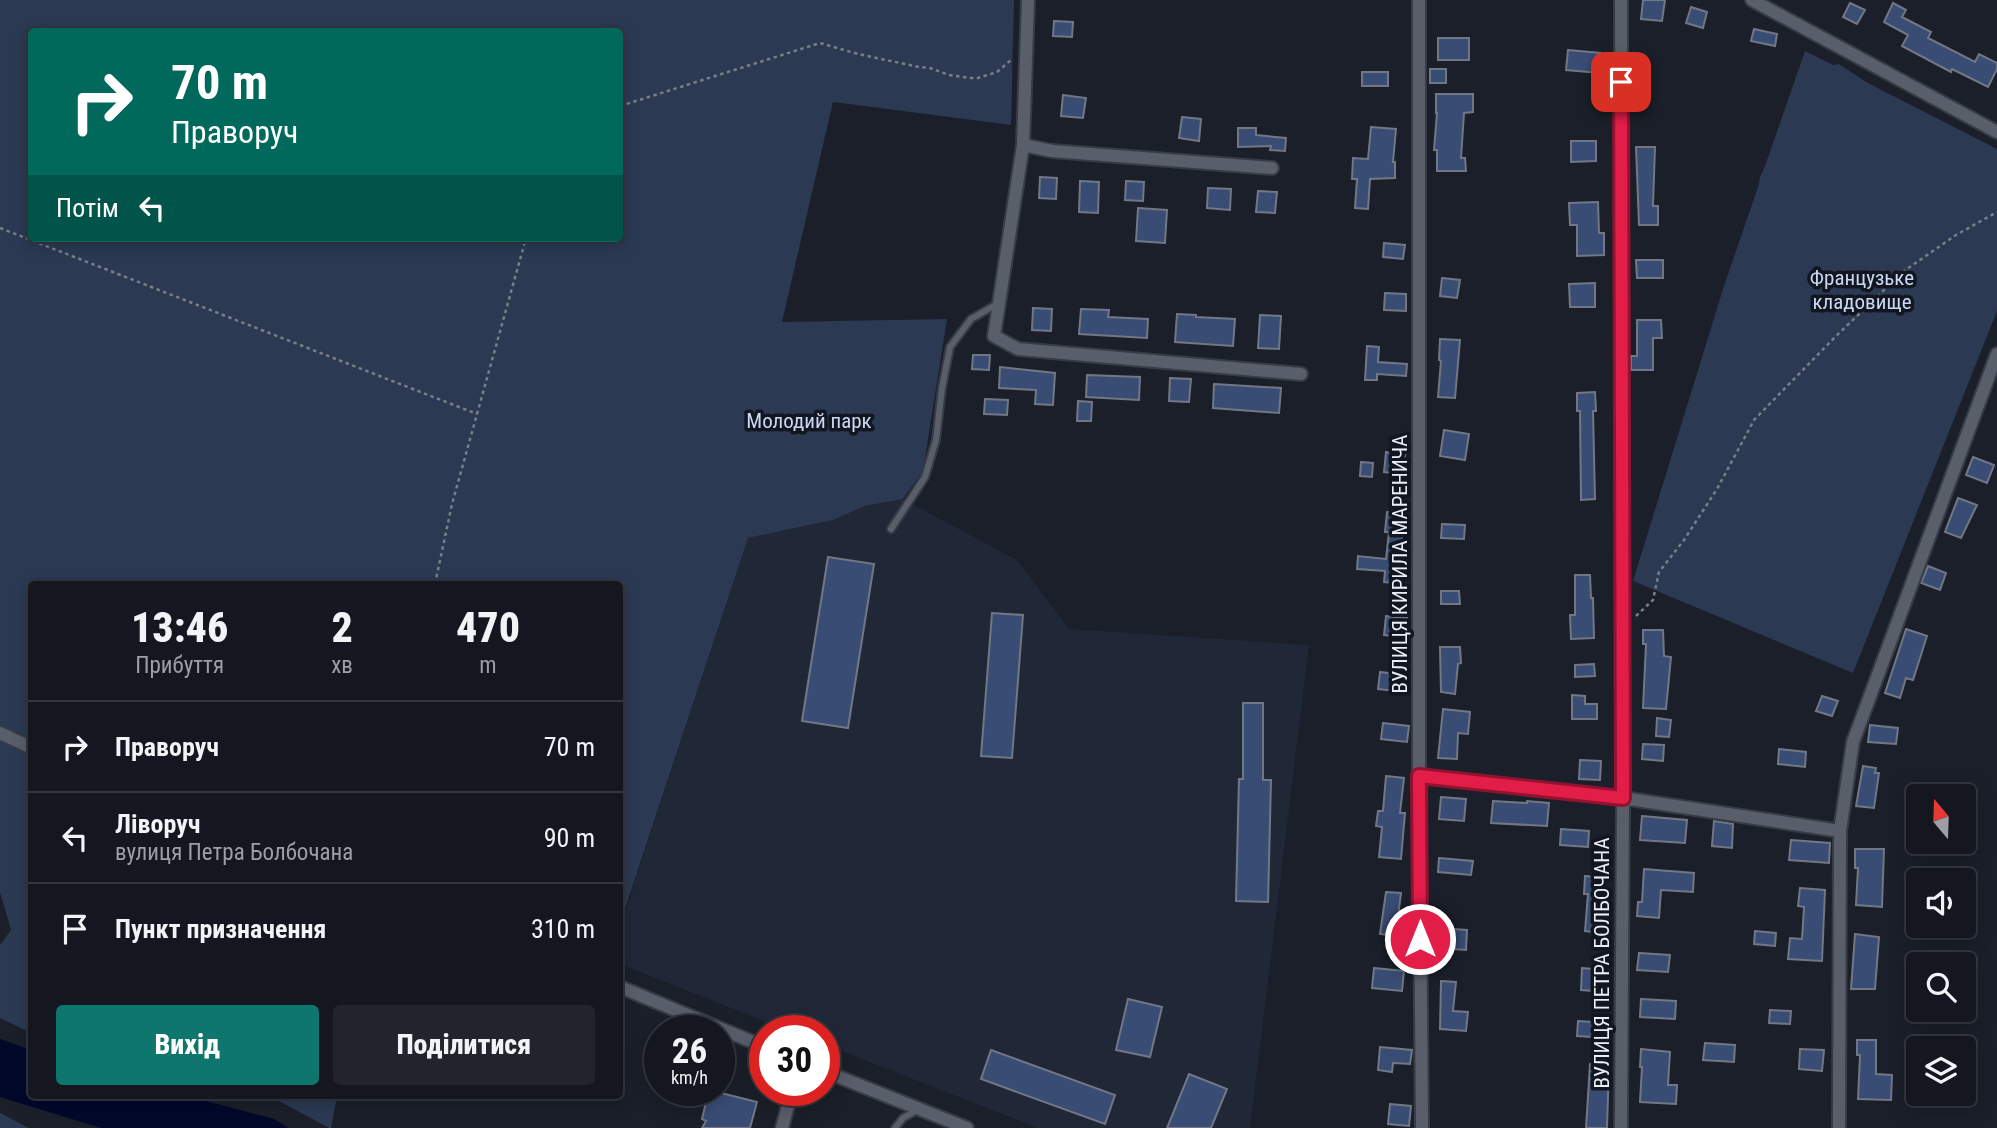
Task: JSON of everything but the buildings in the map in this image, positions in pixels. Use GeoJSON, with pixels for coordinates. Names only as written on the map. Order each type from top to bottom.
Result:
{"type":"FeatureCollection","features":[{"type":"Feature","properties":{"kind":"street"},"geometry":{"type":"LineString","coordinates":[[1028,0],[1023,145],[994,337],[1018,349],[1301,374]]}},
{"type":"Feature","properties":{"kind":"street","name":"ВУЛИЦЯ КИРИЛА МАРЕНИЧА"},"geometry":{"type":"LineString","coordinates":[[1419,0],[1422,1128]]}},
{"type":"Feature","properties":{"kind":"street","name":"ВУЛИЦЯ ПЕТРА БОЛБОЧАНА"},"geometry":{"type":"LineString","coordinates":[[1620,1128],[1623,798],[1621,0]]}},
{"type":"Feature","properties":{"kind":"street"},"geometry":{"type":"LineString","coordinates":[[1752,0],[1997,132]]}},
{"type":"Feature","properties":{"kind":"street"},"geometry":{"type":"LineString","coordinates":[[1023,145],[1052,151],[1272,167]]}},
{"type":"Feature","properties":{"kind":"street"},"geometry":{"type":"LineString","coordinates":[[1839,1128],[1840,831],[1853,741],[1997,354]]}},
{"type":"Feature","properties":{"kind":"street"},"geometry":{"type":"LineString","coordinates":[[0,733],[28,746]]}},
{"type":"Feature","properties":{"kind":"street"},"geometry":{"type":"LineString","coordinates":[[1419,776],[1623,798],[1840,831]]}},
{"type":"Feature","properties":{"kind":"street"},"geometry":{"type":"LineString","coordinates":[[623,988],[749,1040]]}},
{"type":"Feature","properties":{"kind":"street"},"geometry":{"type":"LineString","coordinates":[[840,1077],[967,1128]]}},
{"type":"Feature","properties":{"kind":"street"},"geometry":{"type":"LineString","coordinates":[[782,1128],[788,1106]]}},
{"type":"Feature","properties":{"kind":"lane"},"geometry":{"type":"LineString","coordinates":[[891,529],[925,477],[936,440],[950,348],[971,319],[999,303]]}},
{"type":"Feature","properties":{"kind":"lane"},"geometry":{"type":"LineString","coordinates":[[895,1128],[903,1118],[921,1108]]}},
{"type":"Feature","properties":{"kind":"path"},"geometry":{"type":"LineString","coordinates":[[623,105],[820,43],[930,68],[949,75],[978,78],[997,72],[1012,60],[1026,39]]}},
{"type":"Feature","properties":{"kind":"path"},"geometry":{"type":"LineString","coordinates":[[1621,630],[1653,600],[1659,572],[1684,540],[1717,489],[1754,419],[1904,271],[1956,235],[1997,212]]}},
{"type":"Feature","properties":{"kind":"path"},"geometry":{"type":"LineString","coordinates":[[0,228],[28,239]]}},
{"type":"Feature","properties":{"kind":"path"},"geometry":{"type":"LineString","coordinates":[[36,242],[477,414]]}},
{"type":"Feature","properties":{"kind":"path"},"geometry":{"type":"LineString","coordinates":[[437,581],[452,504],[525,242]]}},
{"type":"Feature","properties":{"kind":"shaded area"},"geometry":{"type":"Polygon","coordinates":[[[903,499],[1017,560],[1069,629],[1309,645],[1250,1128],[1038,1128],[840,1050],[840,1015],[749,1015],[623,965],[623,918],[748,538],[833,520],[865,506],[903,499]]]}},
{"type":"Feature","properties":{"kind":"shaded area"},"geometry":{"type":"Polygon","coordinates":[[[0,1039],[28,1049],[28,1099],[198,1099],[274,1119],[288,1128],[101,1128],[0,1097],[0,1039]]]}},
{"type":"Feature","properties":{"kind":"green space","name":"Молодий парк"},"geometry":{"type":"Polygon","coordinates":[[[0,0],[1014,0],[1011,125],[833,102],[782,322],[947,319],[923,471],[903,499],[865,506],[833,520],[748,538],[623,915],[623,581],[28,581],[28,1030],[0,1018],[0,945],[11,930],[0,892],[0,0]]]}},
{"type":"Feature","properties":{"kind":"green space","name":"Французьке кладовище"},"geometry":{"type":"Polygon","coordinates":[[[1805,51],[1833,65],[1839,64],[1866,82],[1997,149],[1997,311],[1853,673],[1633,581],[1723,289],[1805,51]]]}},
{"type":"Feature","properties":{"kind":"green space"},"geometry":{"type":"Polygon","coordinates":[[[276,1099],[336,1099],[329,1128],[276,1099]]]}},
{"type":"Feature","properties":{"kind":"green space"},"geometry":{"type":"Polygon","coordinates":[[[0,1113],[29,1128],[0,1128],[0,1113]]]}},
{"type":"Feature","properties":{"kind":"route"},"geometry":{"type":"LineString","coordinates":[[1420,939],[1419,776],[1623,798],[1621,82]]}}]}
